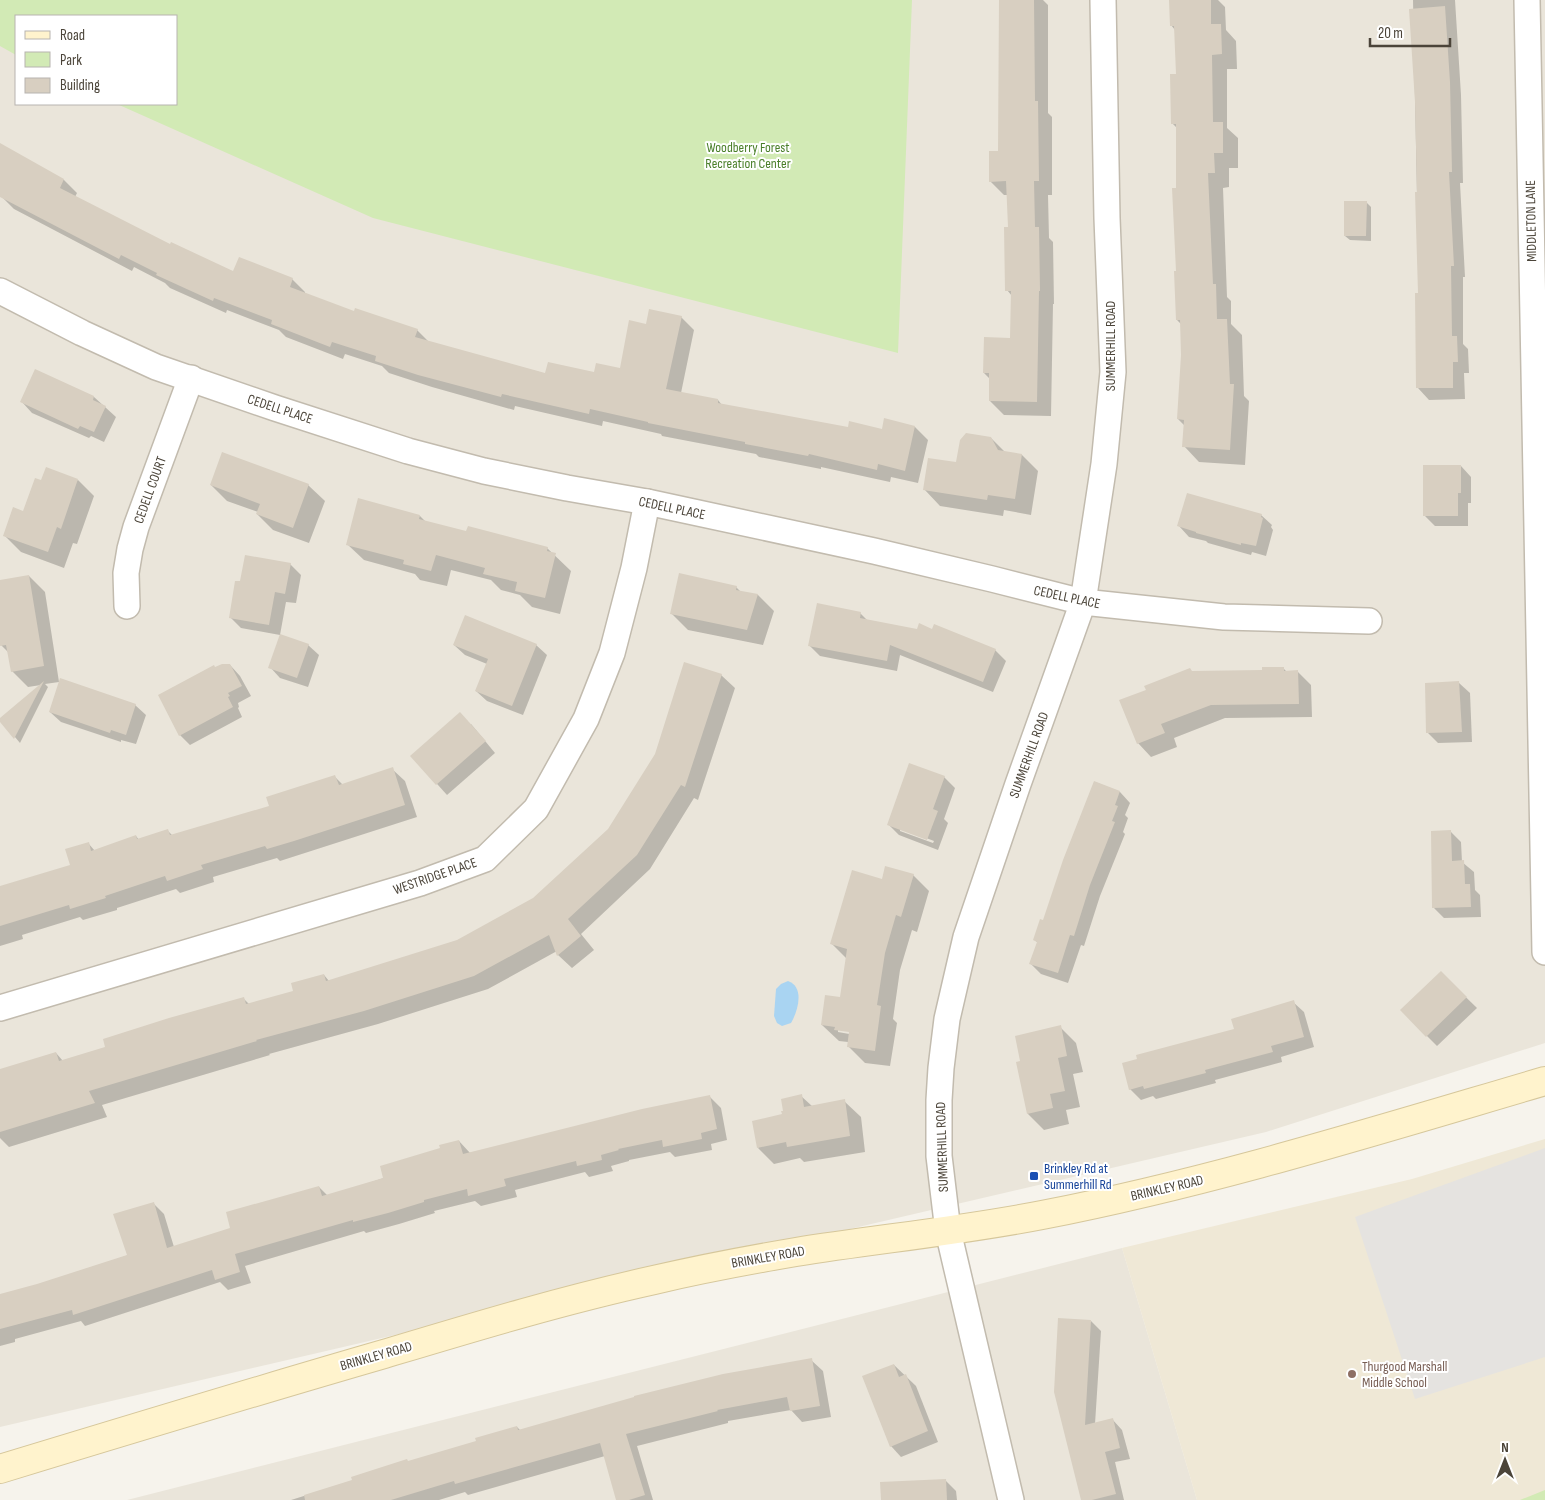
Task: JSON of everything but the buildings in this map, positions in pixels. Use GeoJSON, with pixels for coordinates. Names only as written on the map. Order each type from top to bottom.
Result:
{"type":"FeatureCollection","features":[{"type":"Feature","properties":{"kind":"main road","name":"BRINKLEY ROAD"},"geometry":{"type":"LineString","coordinates":[[0,1469],[232,1398],[539,1308],[723,1265],[1039,1216],[1206,1178],[1341,1141],[1545,1081]]}},
{"type":"Feature","properties":{"kind":"street","name":"SUMMERHILL ROAD"},"geometry":{"type":"LineString","coordinates":[[1011,1500],[948,1231],[939,1156],[939,1100],[943,1048],[966,937],[1083,602],[1104,464],[1113,372],[1107,218],[1103,0]]}},
{"type":"Feature","properties":{"kind":"street","name":"MIDDLETON LANE"},"geometry":{"type":"LineString","coordinates":[[1527,0],[1538,251],[1545,952]]}},
{"type":"Feature","properties":{"kind":"street","name":"CEDELL PLACE"},"geometry":{"type":"LineString","coordinates":[[0,290],[90,337],[156,366],[275,408],[408,451],[484,471],[647,502],[874,551],[1083,602],[1224,617],[1369,621]]}},
{"type":"Feature","properties":{"kind":"street","name":"CEDELL COURT"},"geometry":{"type":"LineString","coordinates":[[127,606],[126,573],[136,527],[191,378]]}},
{"type":"Feature","properties":{"kind":"street","name":"WESTRIDGE PLACE"},"geometry":{"type":"LineString","coordinates":[[0,1008],[420,883],[485,859],[536,809],[586,719],[612,652],[634,568],[647,502]]}},
{"type":"Feature","properties":{"kind":"shaded area"},"geometry":{"type":"Polygon","coordinates":[[[0,0],[1545,0],[1545,1043],[1266,1132],[0,1427],[0,0]]]}},
{"type":"Feature","properties":{"kind":"shaded area","name":"Thurgood Marshall Middle School"},"geometry":{"type":"Polygon","coordinates":[[[1545,1139],[1545,1500],[1197,1500],[1122,1248],[1412,1179],[1545,1139]]]}},
{"type":"Feature","properties":{"kind":"shaded area"},"geometry":{"type":"Polygon","coordinates":[[[1545,1148],[1545,1357],[1415,1399],[1355,1217],[1545,1148]]]}},
{"type":"Feature","properties":{"kind":"shaded area"},"geometry":{"type":"Polygon","coordinates":[[[1122,1248],[1197,1500],[127,1500],[1122,1248]]]}},
{"type":"Feature","properties":{"kind":"green space","name":"Woodberry Forest Recreation Center"},"geometry":{"type":"Polygon","coordinates":[[[0,0],[912,0],[898,353],[373,218],[119,105],[178,105],[178,15],[15,15],[15,54],[0,46],[0,0]]]}},
{"type":"Feature","properties":{"kind":"green space"},"geometry":{"type":"Polygon","coordinates":[[[1545,1490],[1545,1500],[1520,1500],[1545,1490]]]}},
{"type":"Feature","properties":{"kind":"water"},"geometry":{"type":"Polygon","coordinates":[[[788,981],[797,988],[799,1000],[791,1023],[782,1026],[777,1023],[774,1016],[776,989],[788,981]]]}},
{"type":"Feature","properties":{"kind":"place","name":"Brinkley Rd at Summerhill Rd"},"geometry":{"type":"Point","coordinates":[1034,1176]}},
{"type":"Feature","properties":{"kind":"place","name":"Thurgood Marshall Middle School"},"geometry":{"type":"Point","coordinates":[1352,1374]}}]}
